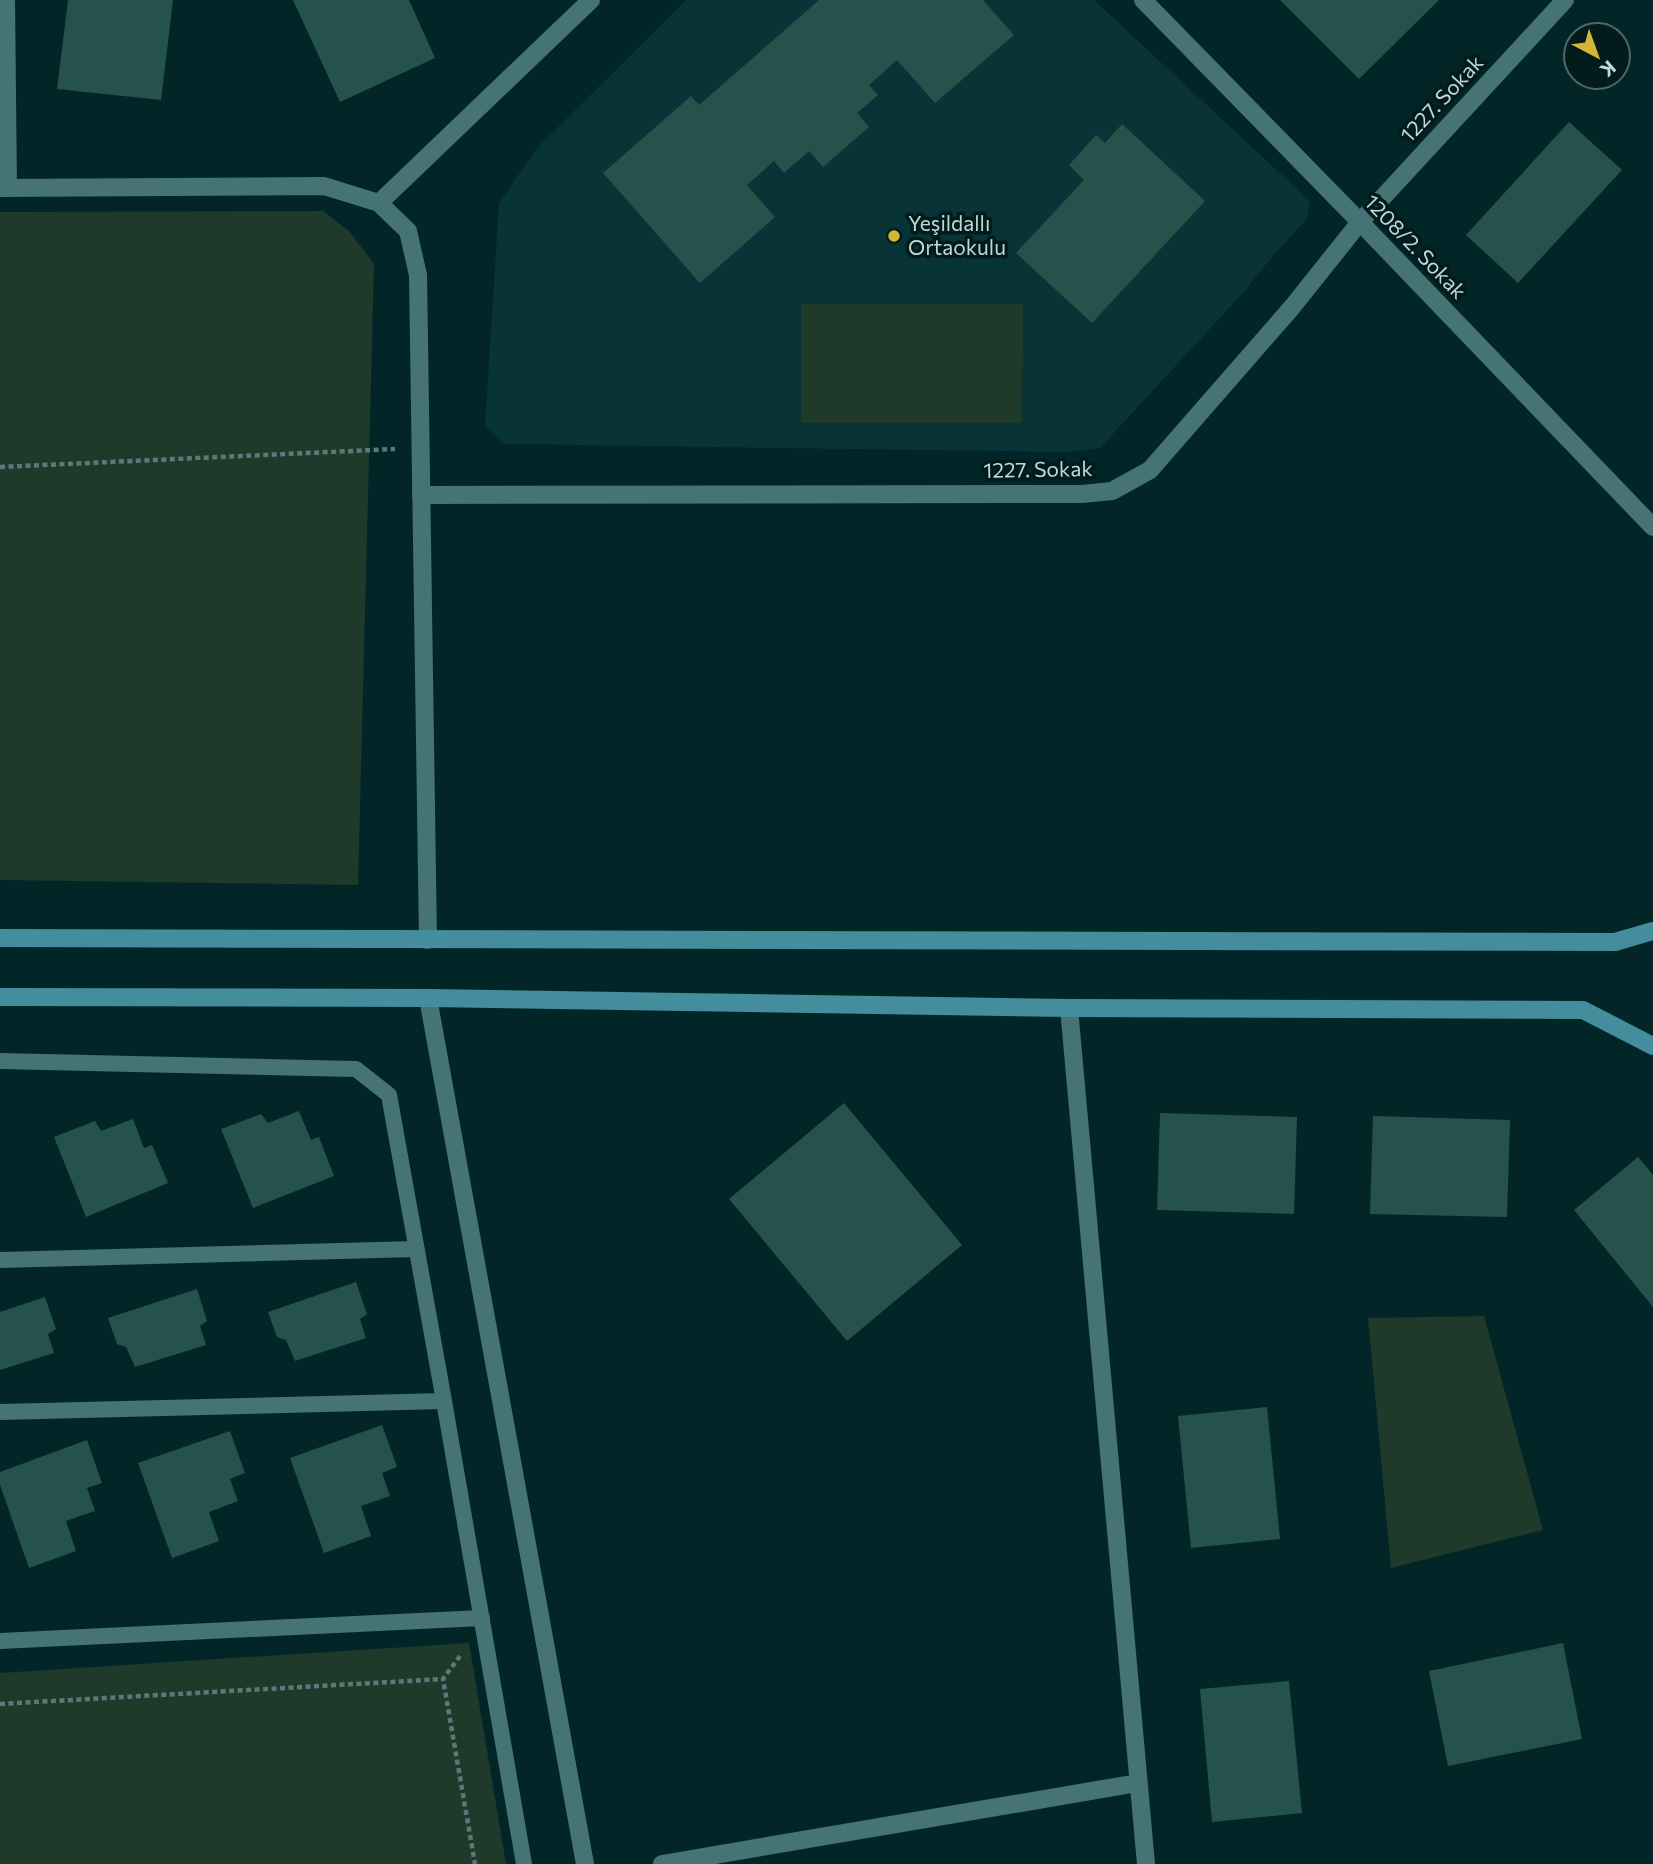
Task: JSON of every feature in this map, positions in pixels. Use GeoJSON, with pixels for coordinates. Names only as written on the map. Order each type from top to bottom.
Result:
{"type":"FeatureCollection","features":[{"type":"Feature","properties":{"kind":"main road"},"geometry":{"type":"LineString","coordinates":[[0,938],[1615,942],[1653,931]]}},
{"type":"Feature","properties":{"kind":"main road"},"geometry":{"type":"LineString","coordinates":[[0,997],[428,998],[1069,1008],[1583,1010],[1653,1046]]}},
{"type":"Feature","properties":{"kind":"street"},"geometry":{"type":"LineString","coordinates":[[6,0],[4,188],[324,186],[379,204],[408,230],[418,275],[428,940]]}},
{"type":"Feature","properties":{"kind":"street"},"geometry":{"type":"LineString","coordinates":[[379,204],[591,0]]}},
{"type":"Feature","properties":{"kind":"street","name":"1208/2. Sokak"},"geometry":{"type":"LineString","coordinates":[[1143,0],[1653,527]]}},
{"type":"Feature","properties":{"kind":"street","name":"1227. Sokak"},"geometry":{"type":"LineString","coordinates":[[421,495],[1082,495],[1112,491],[1150,470],[1293,306],[1360,222],[1565,0]]}},
{"type":"Feature","properties":{"kind":"street"},"geometry":{"type":"LineString","coordinates":[[428,998],[584,1864]]}},
{"type":"Feature","properties":{"kind":"street"},"geometry":{"type":"LineString","coordinates":[[1069,1008],[1146,1864]]}},
{"type":"Feature","properties":{"kind":"street"},"geometry":{"type":"LineString","coordinates":[[662,1864],[1139,1783]]}},
{"type":"Feature","properties":{"kind":"lane"},"geometry":{"type":"LineString","coordinates":[[0,1061],[356,1069],[389,1095],[524,1864]]}},
{"type":"Feature","properties":{"kind":"lane"},"geometry":{"type":"LineString","coordinates":[[0,1260],[416,1249]]}},
{"type":"Feature","properties":{"kind":"lane"},"geometry":{"type":"LineString","coordinates":[[0,1412],[444,1401]]}},
{"type":"Feature","properties":{"kind":"lane"},"geometry":{"type":"LineString","coordinates":[[0,1641],[482,1618]]}},
{"type":"Feature","properties":{"kind":"path"},"geometry":{"type":"LineString","coordinates":[[0,467],[421,447]]}},
{"type":"Feature","properties":{"kind":"path"},"geometry":{"type":"LineString","coordinates":[[462,1652],[443,1679],[475,1864]]}},
{"type":"Feature","properties":{"kind":"path"},"geometry":{"type":"LineString","coordinates":[[0,1704],[443,1679]]}},
{"type":"Feature","properties":{"kind":"shaded area","name":"Yeşildallı Ortaokulu"},"geometry":{"type":"Polygon","coordinates":[[[686,0],[1094,0],[1310,201],[1306,220],[1242,294],[1100,448],[1071,452],[503,444],[485,426],[499,203],[537,148],[686,0]]]}},
{"type":"Feature","properties":{"kind":"green space"},"geometry":{"type":"Polygon","coordinates":[[[323,211],[349,231],[374,264],[358,885],[0,880],[0,212],[323,211]]]}},
{"type":"Feature","properties":{"kind":"green space"},"geometry":{"type":"Polygon","coordinates":[[[801,304],[1023,304],[1022,423],[801,423],[801,304]]]}},
{"type":"Feature","properties":{"kind":"green space"},"geometry":{"type":"Polygon","coordinates":[[[1484,1316],[1543,1530],[1391,1568],[1368,1318],[1484,1316]]]}},
{"type":"Feature","properties":{"kind":"green space"},"geometry":{"type":"Polygon","coordinates":[[[469,1643],[506,1864],[0,1864],[0,1673],[469,1643]]]}},
{"type":"Feature","properties":{"kind":"building"},"geometry":{"type":"Polygon","coordinates":[[[68,0],[173,0],[161,100],[57,89],[68,0]]]}},
{"type":"Feature","properties":{"kind":"building"},"geometry":{"type":"Polygon","coordinates":[[[293,0],[409,0],[435,58],[340,102],[293,0]]]}},
{"type":"Feature","properties":{"kind":"building"},"geometry":{"type":"Polygon","coordinates":[[[819,0],[983,0],[1014,35],[935,103],[897,60],[869,85],[878,95],[857,113],[869,127],[823,167],[809,151],[784,173],[774,161],[747,185],[775,217],[700,283],[603,173],[691,96],[699,105],[819,0]]]}},
{"type":"Feature","properties":{"kind":"building"},"geometry":{"type":"Polygon","coordinates":[[[1280,0],[1439,0],[1359,79],[1280,0]]]}},
{"type":"Feature","properties":{"kind":"building"},"geometry":{"type":"Polygon","coordinates":[[[1569,122],[1622,170],[1518,283],[1466,235],[1569,122]]]}},
{"type":"Feature","properties":{"kind":"building"},"geometry":{"type":"Polygon","coordinates":[[[1122,124],[1205,201],[1092,323],[1016,253],[1084,180],[1069,165],[1096,135],[1105,143],[1122,124]]]}},
{"type":"Feature","properties":{"kind":"building"},"geometry":{"type":"Polygon","coordinates":[[[844,1103],[962,1245],[847,1341],[729,1199],[844,1103]]]}},
{"type":"Feature","properties":{"kind":"building"},"geometry":{"type":"Polygon","coordinates":[[[299,1111],[311,1140],[319,1137],[334,1176],[253,1208],[221,1129],[261,1114],[268,1123],[299,1111]]]}},
{"type":"Feature","properties":{"kind":"building"},"geometry":{"type":"Polygon","coordinates":[[[1160,1113],[1297,1117],[1294,1214],[1157,1210],[1160,1113]]]}},
{"type":"Feature","properties":{"kind":"building"},"geometry":{"type":"Polygon","coordinates":[[[1373,1116],[1510,1120],[1507,1217],[1370,1214],[1373,1116]]]}},
{"type":"Feature","properties":{"kind":"building"},"geometry":{"type":"Polygon","coordinates":[[[133,1119],[144,1148],[152,1145],[168,1183],[86,1217],[54,1137],[95,1121],[101,1131],[133,1119]]]}},
{"type":"Feature","properties":{"kind":"building"},"geometry":{"type":"Polygon","coordinates":[[[1638,1157],[1653,1175],[1653,1307],[1574,1210],[1638,1157]]]}},
{"type":"Feature","properties":{"kind":"building"},"geometry":{"type":"Polygon","coordinates":[[[356,1282],[367,1314],[360,1319],[366,1338],[295,1361],[286,1340],[277,1337],[268,1312],[356,1282]]]}},
{"type":"Feature","properties":{"kind":"building"},"geometry":{"type":"Polygon","coordinates":[[[197,1289],[207,1321],[200,1326],[206,1345],[135,1367],[126,1347],[117,1344],[108,1318],[197,1289]]]}},
{"type":"Feature","properties":{"kind":"building"},"geometry":{"type":"Polygon","coordinates":[[[45,1297],[56,1329],[48,1334],[54,1353],[0,1370],[0,1312],[45,1297]]]}},
{"type":"Feature","properties":{"kind":"building"},"geometry":{"type":"Polygon","coordinates":[[[1267,1407],[1280,1539],[1191,1548],[1178,1416],[1267,1407]]]}},
{"type":"Feature","properties":{"kind":"building"},"geometry":{"type":"Polygon","coordinates":[[[382,1425],[397,1467],[382,1473],[390,1496],[361,1506],[371,1536],[324,1553],[290,1458],[382,1425]]]}},
{"type":"Feature","properties":{"kind":"building"},"geometry":{"type":"Polygon","coordinates":[[[230,1431],[245,1473],[230,1479],[238,1501],[209,1512],[219,1541],[172,1558],[138,1463],[230,1431]]]}},
{"type":"Feature","properties":{"kind":"building"},"geometry":{"type":"Polygon","coordinates":[[[87,1440],[102,1483],[87,1488],[95,1511],[66,1521],[76,1551],[29,1568],[0,1485],[0,1472],[87,1440]]]}},
{"type":"Feature","properties":{"kind":"building"},"geometry":{"type":"Polygon","coordinates":[[[1563,1643],[1582,1739],[1448,1766],[1429,1671],[1563,1643]]]}},
{"type":"Feature","properties":{"kind":"building"},"geometry":{"type":"Polygon","coordinates":[[[1289,1681],[1302,1813],[1212,1822],[1200,1689],[1289,1681]]]}},
{"type":"Feature","properties":{"kind":"place","name":"Yeşildallı Ortaokulu"},"geometry":{"type":"Point","coordinates":[894,236]}}]}
